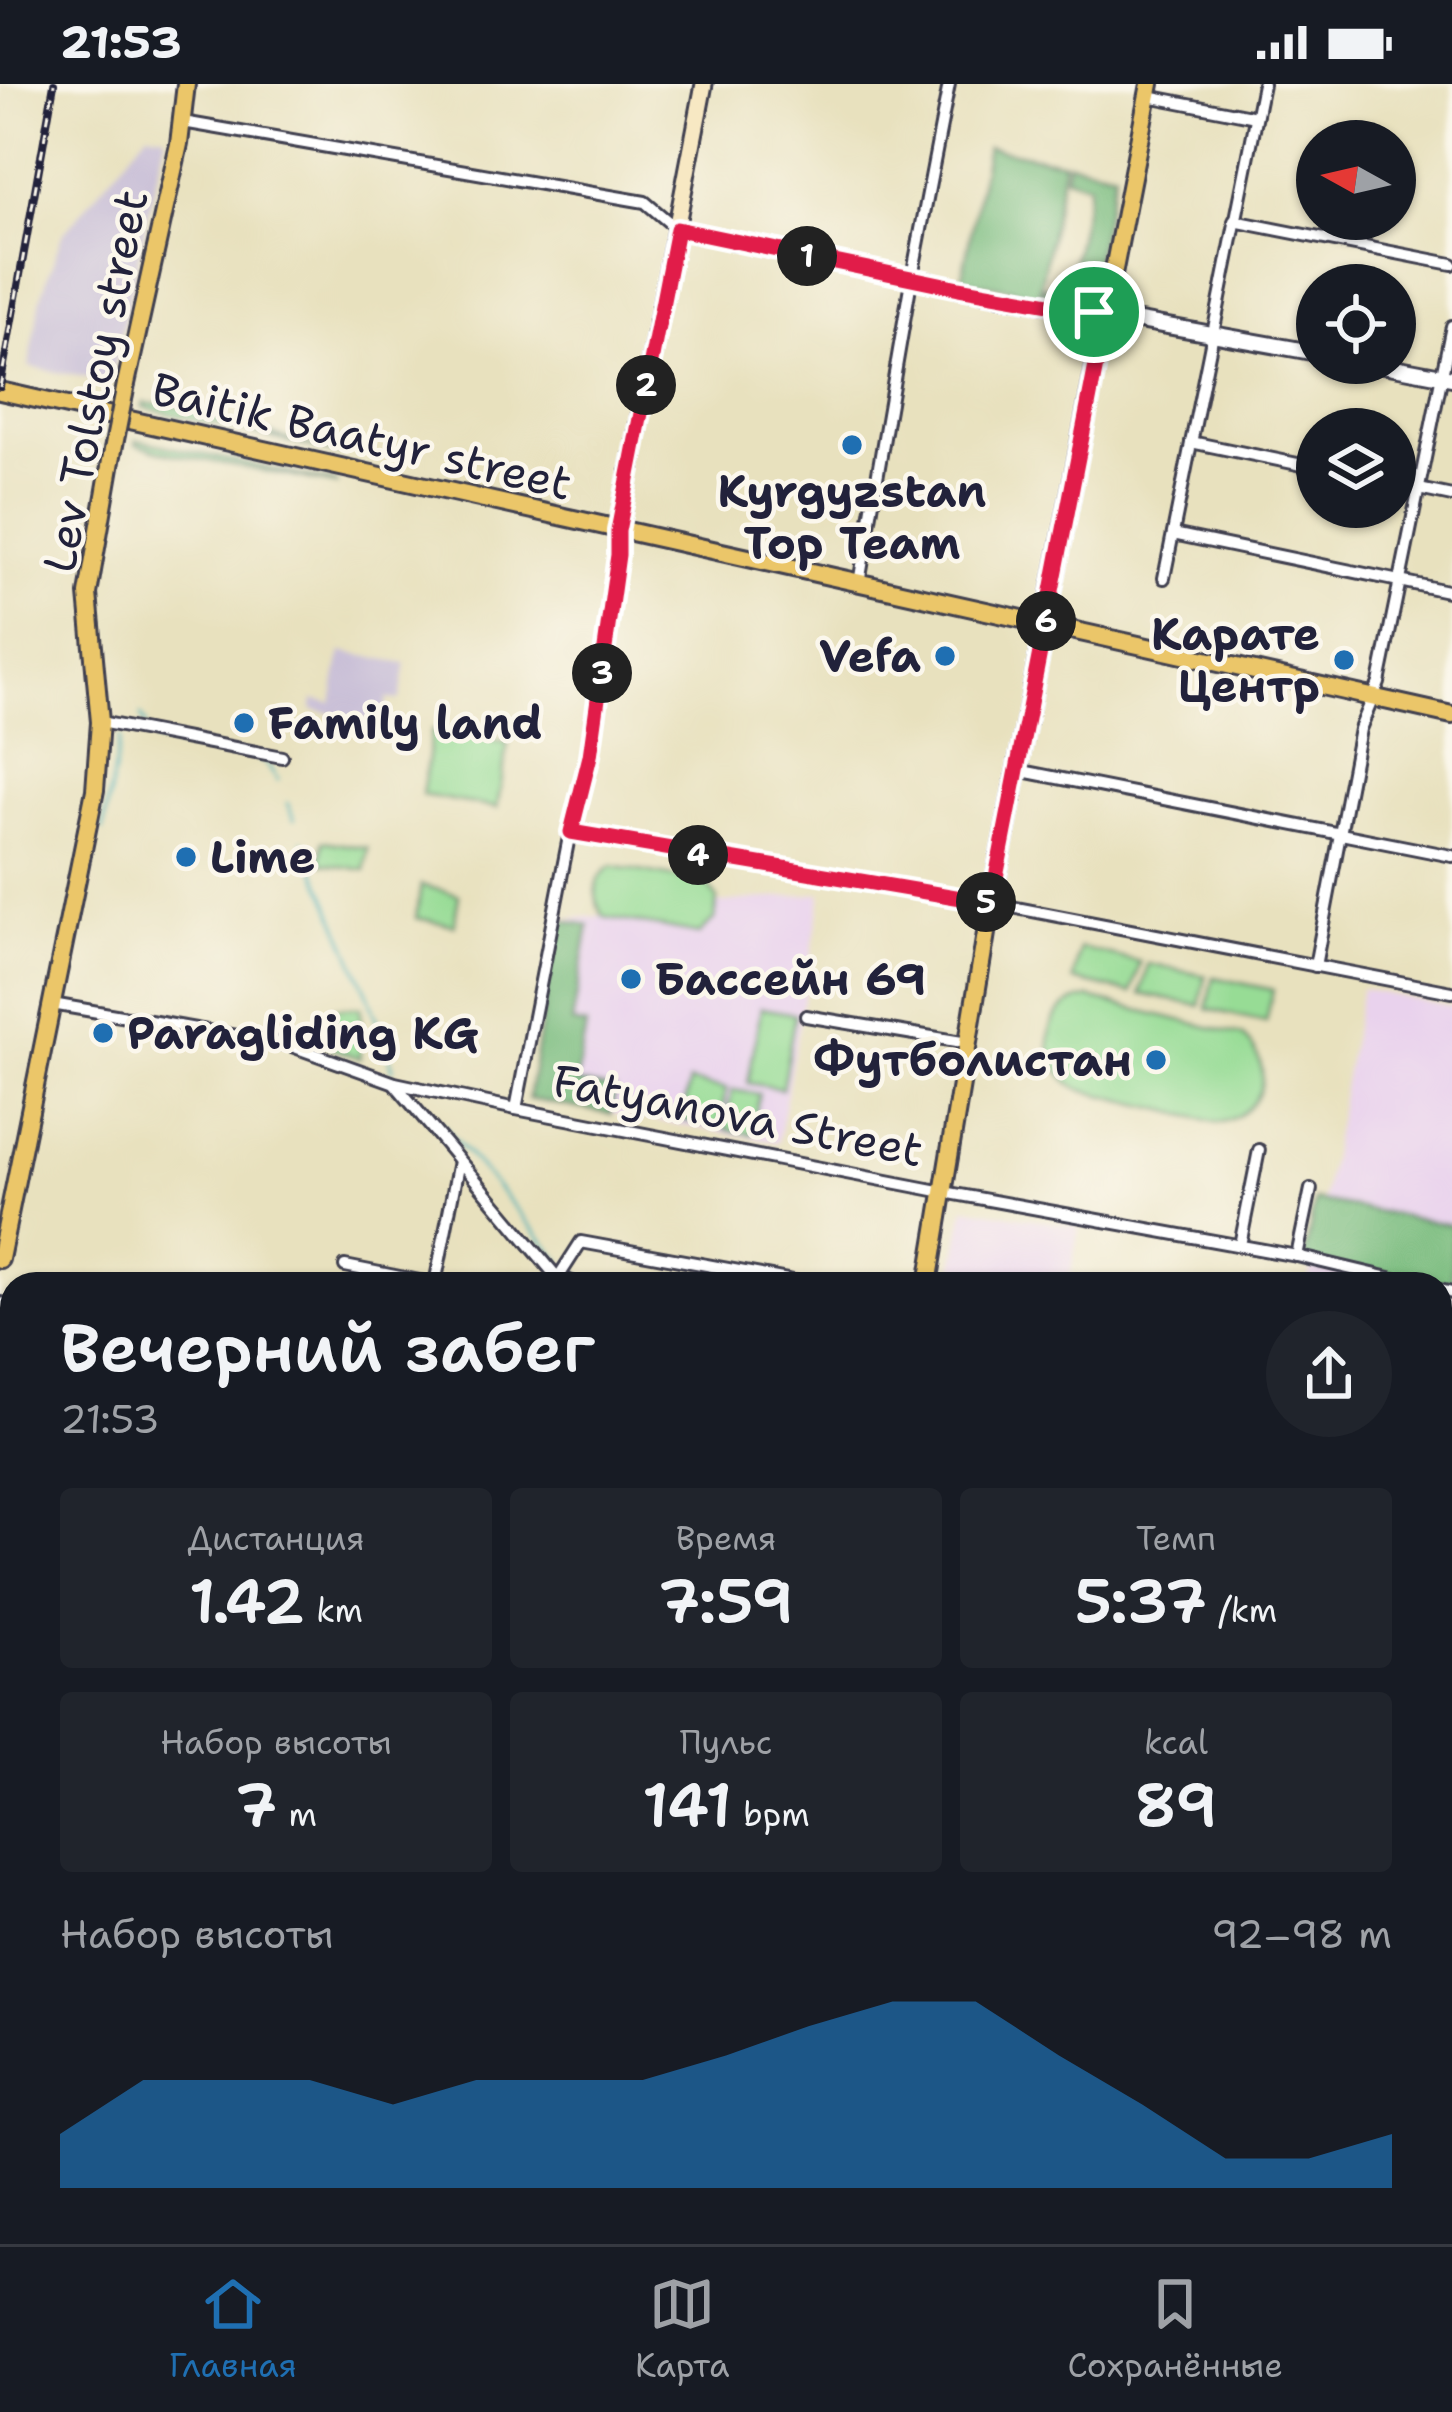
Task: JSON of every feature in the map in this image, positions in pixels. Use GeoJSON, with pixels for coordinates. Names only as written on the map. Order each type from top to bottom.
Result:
{"type":"FeatureCollection","features":[{"type":"Feature","properties":{"kind":"main road","name":"Lev Tolstoy street"},"geometry":{"type":"LineString","coordinates":[[0,1259],[95,790],[100,722],[88,594],[112,455],[183,122],[186,84]]}},
{"type":"Feature","properties":{"kind":"main road"},"geometry":{"type":"LineString","coordinates":[[618,531],[704,84]]}},
{"type":"Feature","properties":{"kind":"main road"},"geometry":{"type":"LineString","coordinates":[[930,1272],[991,903],[1149,90]]}},
{"type":"Feature","properties":{"kind":"main road","name":"Baitik Baatyr street"},"geometry":{"type":"LineString","coordinates":[[0,391],[1452,716]]}},
{"type":"Feature","properties":{"kind":"main road","name":"Baitik Baatyr street"},"geometry":{"type":"LineString","coordinates":[[0,403],[99,414]]}},
{"type":"Feature","properties":{"kind":"street"},"geometry":{"type":"LineString","coordinates":[[860,583],[949,84]]}},
{"type":"Feature","properties":{"kind":"street"},"geometry":{"type":"LineString","coordinates":[[1164,578],[1263,84]]}},
{"type":"Feature","properties":{"kind":"street"},"geometry":{"type":"LineString","coordinates":[[1149,90],[1256,117]]}},
{"type":"Feature","properties":{"kind":"street"},"geometry":{"type":"LineString","coordinates":[[183,122],[645,202],[677,229],[1296,349]]}},
{"type":"Feature","properties":{"kind":"street"},"geometry":{"type":"LineString","coordinates":[[1234,221],[1452,264]]}},
{"type":"Feature","properties":{"kind":"street"},"geometry":{"type":"LineString","coordinates":[[1315,966],[1360,729],[1374,698],[1447,377],[1452,326]]}},
{"type":"Feature","properties":{"kind":"street"},"geometry":{"type":"LineString","coordinates":[[1416,371],[1447,377]]}},
{"type":"Feature","properties":{"kind":"street"},"geometry":{"type":"LineString","coordinates":[[1191,442],[1296,464]]}},
{"type":"Feature","properties":{"kind":"street"},"geometry":{"type":"LineString","coordinates":[[1416,488],[1452,496]]}},
{"type":"Feature","properties":{"kind":"street"},"geometry":{"type":"LineString","coordinates":[[516,1108],[590,756],[618,531]]}},
{"type":"Feature","properties":{"kind":"street"},"geometry":{"type":"LineString","coordinates":[[1173,534],[1452,592]]}},
{"type":"Feature","properties":{"kind":"street"},"geometry":{"type":"LineString","coordinates":[[100,722],[282,758]]}},
{"type":"Feature","properties":{"kind":"street"},"geometry":{"type":"LineString","coordinates":[[1017,770],[1452,856]]}},
{"type":"Feature","properties":{"kind":"street"},"geometry":{"type":"LineString","coordinates":[[571,832],[991,903],[1452,992]]}},
{"type":"Feature","properties":{"kind":"street","name":"Fatyanova Street"},"geometry":{"type":"LineString","coordinates":[[52,1004],[289,1045],[395,1083],[516,1108],[1364,1272]]}},
{"type":"Feature","properties":{"kind":"street"},"geometry":{"type":"LineString","coordinates":[[806,1016],[968,1043]]}},
{"type":"Feature","properties":{"kind":"street"},"geometry":{"type":"LineString","coordinates":[[395,1083],[549,1272]]}},
{"type":"Feature","properties":{"kind":"street"},"geometry":{"type":"LineString","coordinates":[[1240,1245],[1259,1150]]}},
{"type":"Feature","properties":{"kind":"street"},"geometry":{"type":"LineString","coordinates":[[437,1272],[459,1161]]}},
{"type":"Feature","properties":{"kind":"street"},"geometry":{"type":"LineString","coordinates":[[1297,1256],[1311,1189]]}},
{"type":"Feature","properties":{"kind":"street"},"geometry":{"type":"LineString","coordinates":[[560,1272],[580,1242],[744,1272]]}},
{"type":"Feature","properties":{"kind":"street"},"geometry":{"type":"LineString","coordinates":[[345,1266],[375,1272]]}},
{"type":"Feature","properties":{"kind":"shaded area"},"geometry":{"type":"Polygon","coordinates":[[[148,132],[166,135],[110,382],[29,367],[41,297],[62,235],[148,132]]]}},
{"type":"Feature","properties":{"kind":"shaded area"},"geometry":{"type":"Polygon","coordinates":[[[341,652],[406,663],[400,700],[387,699],[383,722],[312,710],[314,700],[332,703],[341,652]]]}},
{"type":"Feature","properties":{"kind":"shaded area"},"geometry":{"type":"Polygon","coordinates":[[[822,893],[778,1142],[528,1099],[559,920],[822,893]]]}},
{"type":"Feature","properties":{"kind":"shaded area"},"geometry":{"type":"Polygon","coordinates":[[[1361,989],[1452,1007],[1452,1272],[1310,1272],[1361,989]]]}},
{"type":"Feature","properties":{"kind":"shaded area"},"geometry":{"type":"Polygon","coordinates":[[[965,1207],[1079,1227],[1071,1272],[953,1272],[965,1207]]]}},
{"type":"Feature","properties":{"kind":"green space"},"geometry":{"type":"Polygon","coordinates":[[[987,147],[1064,162],[1039,295],[962,279],[987,147]]]}},
{"type":"Feature","properties":{"kind":"green space"},"geometry":{"type":"Polygon","coordinates":[[[1068,162],[1115,172],[1085,307],[1042,300],[1044,287],[1067,291],[1089,184],[1065,177],[1068,162]]]}},
{"type":"Feature","properties":{"kind":"green space"},"geometry":{"type":"Polygon","coordinates":[[[144,403],[172,406],[343,455],[143,407],[144,403]]]}},
{"type":"Feature","properties":{"kind":"green space"},"geometry":{"type":"Polygon","coordinates":[[[137,440],[336,485],[163,452],[136,444],[137,440]]]}},
{"type":"Feature","properties":{"kind":"green space"},"geometry":{"type":"Polygon","coordinates":[[[432,730],[508,743],[497,808],[422,795],[432,730]]]}},
{"type":"Feature","properties":{"kind":"green space"},"geometry":{"type":"Polygon","coordinates":[[[323,841],[368,848],[365,870],[320,863],[323,841]]]}},
{"type":"Feature","properties":{"kind":"green space"},"geometry":{"type":"Polygon","coordinates":[[[612,866],[706,883],[717,898],[715,919],[699,934],[604,917],[596,889],[612,866]]]}},
{"type":"Feature","properties":{"kind":"green space"},"geometry":{"type":"Polygon","coordinates":[[[421,885],[459,895],[454,925],[416,918],[421,885]]]}},
{"type":"Feature","properties":{"kind":"green space"},"geometry":{"type":"Polygon","coordinates":[[[559,920],[589,925],[572,1023],[586,1026],[576,1083],[615,1090],[611,1114],[528,1099],[559,920]]]}},
{"type":"Feature","properties":{"kind":"green space","name":"Футболистан"},"geometry":{"type":"Polygon","coordinates":[[[1080,948],[1140,962],[1132,993],[1073,980],[1080,948]]]}},
{"type":"Feature","properties":{"kind":"green space","name":"Футболистан"},"geometry":{"type":"Polygon","coordinates":[[[1148,964],[1206,976],[1200,1006],[1141,994],[1148,964]]]}},
{"type":"Feature","properties":{"kind":"green space","name":"Футболистан"},"geometry":{"type":"Polygon","coordinates":[[[1214,977],[1273,990],[1266,1022],[1207,1009],[1214,977]]]}},
{"type":"Feature","properties":{"kind":"green space","name":"Футболистан"},"geometry":{"type":"Polygon","coordinates":[[[1089,998],[1242,1035],[1260,1061],[1261,1087],[1256,1099],[1235,1117],[1219,1123],[1081,1090],[1057,1068],[1049,1039],[1059,1012],[1089,998]]]}},
{"type":"Feature","properties":{"kind":"green space"},"geometry":{"type":"Polygon","coordinates":[[[361,1007],[360,1058],[328,1047],[332,1008],[361,1007]]]}},
{"type":"Feature","properties":{"kind":"green space"},"geometry":{"type":"Polygon","coordinates":[[[761,1008],[795,1014],[782,1089],[748,1083],[761,1008]]]}},
{"type":"Feature","properties":{"kind":"green space"},"geometry":{"type":"Polygon","coordinates":[[[689,1082],[726,1089],[719,1127],[682,1120],[689,1082]]]}},
{"type":"Feature","properties":{"kind":"green space"},"geometry":{"type":"Polygon","coordinates":[[[732,1090],[759,1094],[752,1134],[725,1129],[732,1090]]]}},
{"type":"Feature","properties":{"kind":"green space"},"geometry":{"type":"Polygon","coordinates":[[[1315,1200],[1452,1225],[1452,1272],[1336,1272],[1303,1266],[1315,1200]]]}},
{"type":"Feature","properties":{"kind":"waterway"},"geometry":{"type":"LineString","coordinates":[[141,716],[146,725]]}},
{"type":"Feature","properties":{"kind":"waterway"},"geometry":{"type":"LineString","coordinates":[[103,830],[120,738]]}},
{"type":"Feature","properties":{"kind":"waterway"},"geometry":{"type":"LineString","coordinates":[[155,740],[213,752]]}},
{"type":"Feature","properties":{"kind":"waterway"},"geometry":{"type":"LineString","coordinates":[[258,759],[278,780]]}},
{"type":"Feature","properties":{"kind":"waterway"},"geometry":{"type":"LineString","coordinates":[[287,803],[294,819]]}},
{"type":"Feature","properties":{"kind":"waterway"},"geometry":{"type":"LineString","coordinates":[[303,841],[369,997],[393,1069]]}},
{"type":"Feature","properties":{"kind":"waterway"},"geometry":{"type":"LineString","coordinates":[[442,1124],[561,1261]]}},
{"type":"Feature","properties":{"kind":"waterway"},"geometry":{"type":"LineString","coordinates":[[569,1269],[574,1272]]}},
{"type":"Feature","properties":{"kind":"railway"},"geometry":{"type":"LineString","coordinates":[[0,387],[54,84]]}},
{"type":"Feature","properties":{"kind":"place","name":"Kyrgyzstan Top Team"},"geometry":{"type":"Point","coordinates":[852,445]}},
{"type":"Feature","properties":{"kind":"place","name":"Vefa"},"geometry":{"type":"Point","coordinates":[945,656]}},
{"type":"Feature","properties":{"kind":"place","name":"Карате Центр"},"geometry":{"type":"Point","coordinates":[1344,660]}},
{"type":"Feature","properties":{"kind":"place","name":"Family land"},"geometry":{"type":"Point","coordinates":[244,723]}},
{"type":"Feature","properties":{"kind":"place","name":"Lime"},"geometry":{"type":"Point","coordinates":[186,857]}},
{"type":"Feature","properties":{"kind":"place","name":"Бассейн 69"},"geometry":{"type":"Point","coordinates":[631,979]}},
{"type":"Feature","properties":{"kind":"place","name":"Paragliding KG"},"geometry":{"type":"Point","coordinates":[103,1033]}},
{"type":"Feature","properties":{"kind":"place","name":"Футболистан"},"geometry":{"type":"Point","coordinates":[1156,1060]}},
{"type":"Feature","properties":{"kind":"route"},"geometry":{"type":"LineString","coordinates":[[677,229],[1094,312],[1106,314],[991,903],[571,832],[590,756],[618,531],[677,229]]}}]}
